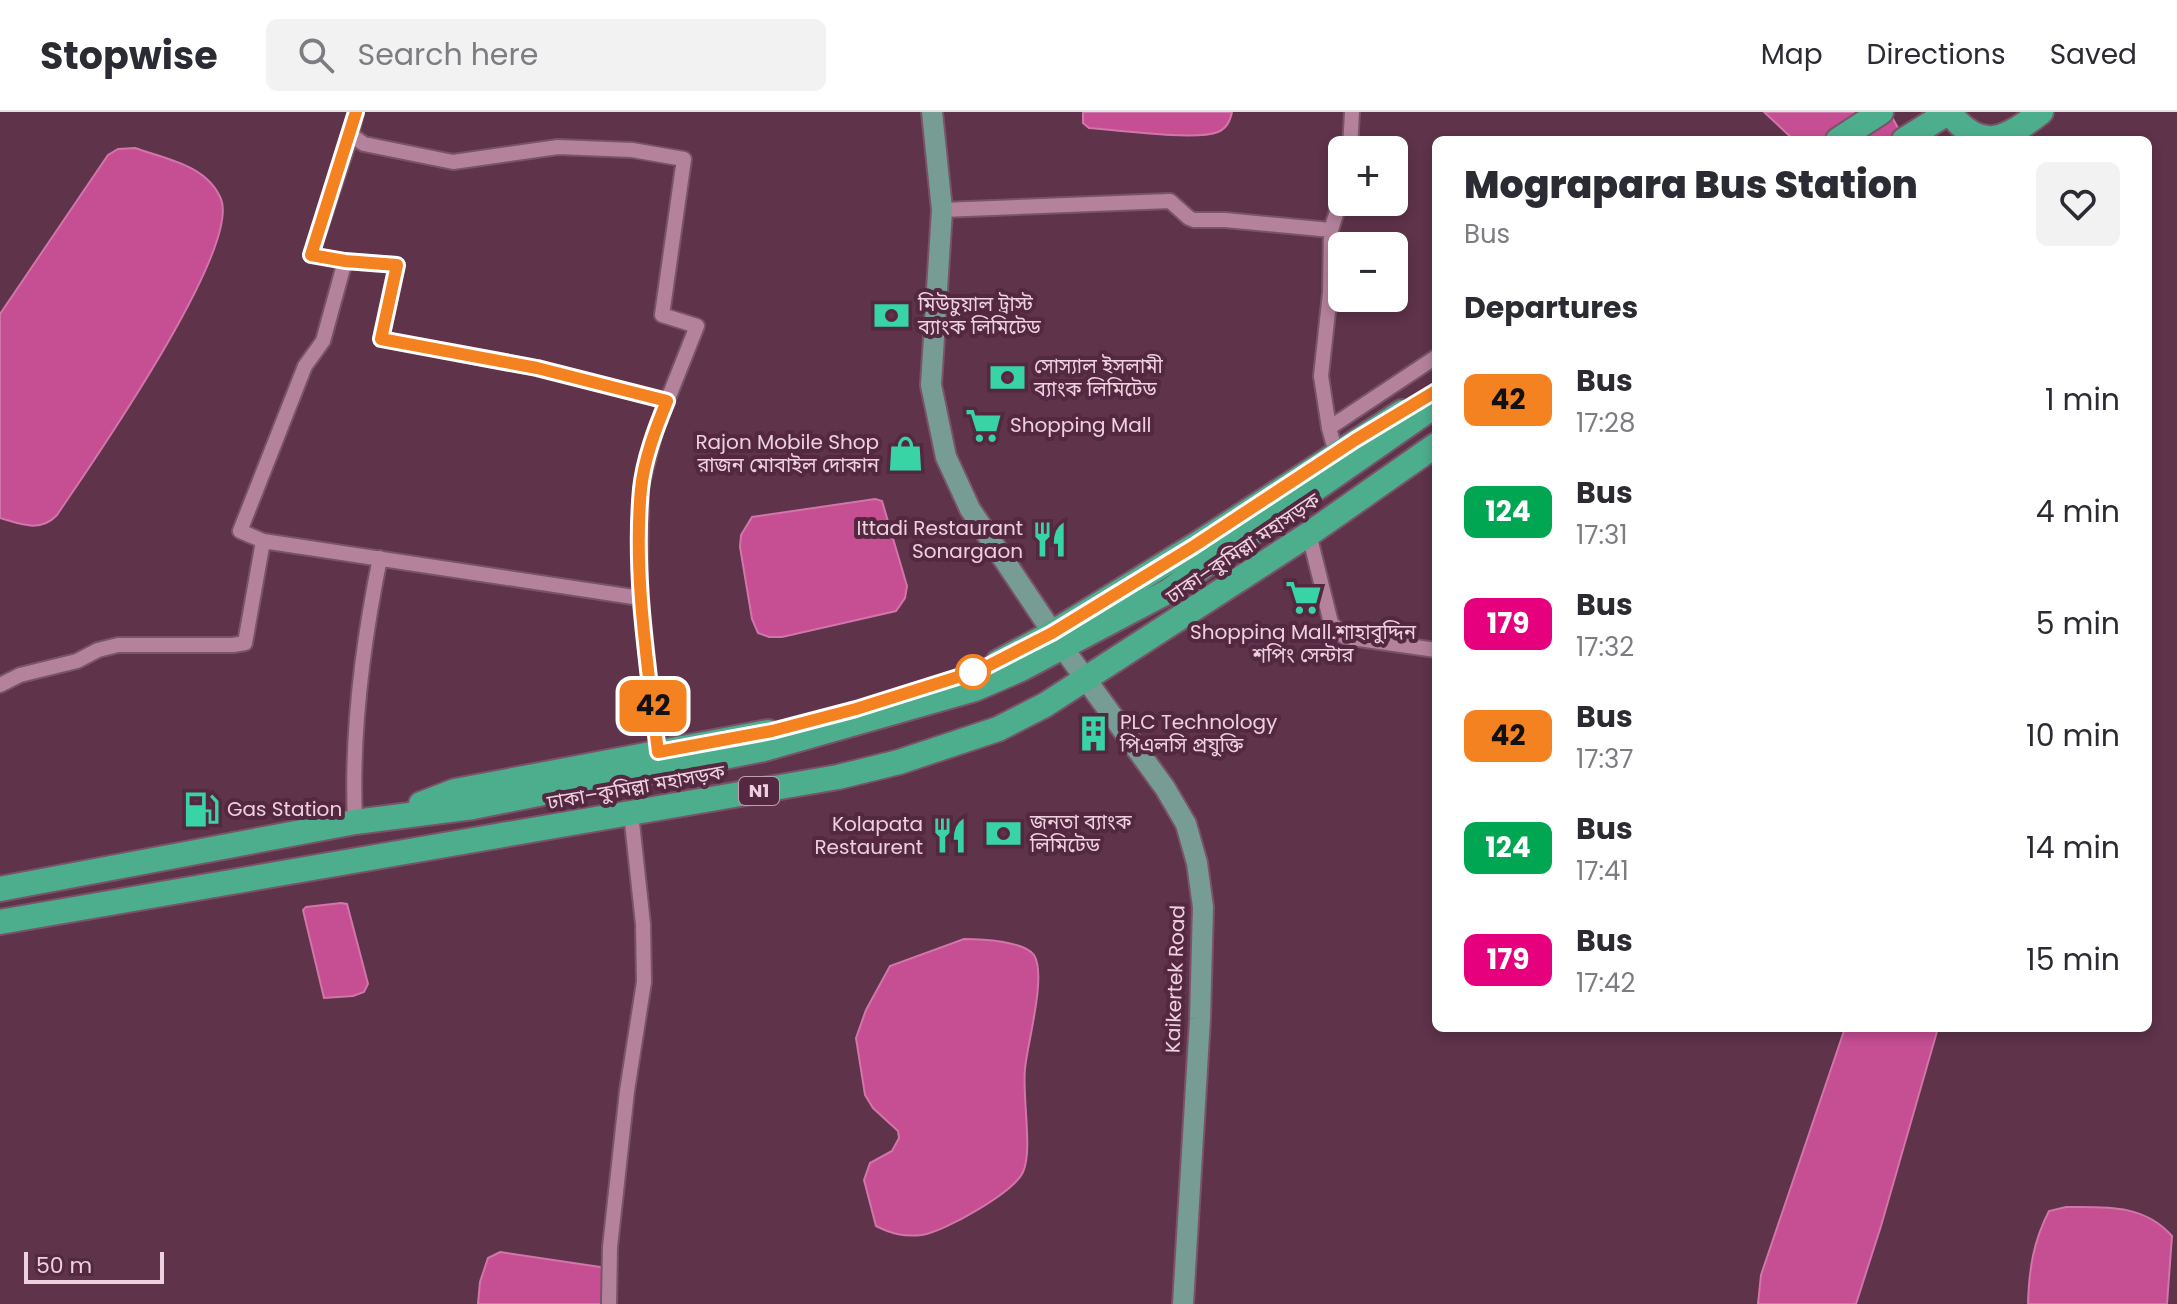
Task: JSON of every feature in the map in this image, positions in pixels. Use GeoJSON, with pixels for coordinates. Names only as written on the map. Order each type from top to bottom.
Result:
{"type":"FeatureCollection","features":[{"type":"Feature","properties":{"kind":"highway"},"geometry":{"type":"LineString","coordinates":[[1844,136],[1881,112]]}},
{"type":"Feature","properties":{"kind":"highway"},"geometry":{"type":"LineString","coordinates":[[1910,136],[1949,112],[1965,128],[1985,136]]}},
{"type":"Feature","properties":{"kind":"highway"},"geometry":{"type":"LineString","coordinates":[[2008,136],[2041,112]]}},
{"type":"Feature","properties":{"kind":"highway"},"geometry":{"type":"LineString","coordinates":[[394,817],[455,791],[772,731],[856,709],[980,670],[1058,640],[1194,546],[1432,393]]}},
{"type":"Feature","properties":{"kind":"highway","name":"ঢাকা–কুমিল্লা মহাসড়ক"},"geometry":{"type":"LineString","coordinates":[[0,889],[355,822],[473,807],[764,749],[975,689],[1021,669],[1058,640],[1167,592],[1432,408]]}},
{"type":"Feature","properties":{"kind":"highway","name":"ঢাকা–কুমিল্লা মহাসড়ক"},"geometry":{"type":"LineString","coordinates":[[0,922],[838,777],[899,762],[998,729],[1045,705],[1309,534],[1432,448]]}},
{"type":"Feature","properties":{"kind":"main road","name":"Kaikertek Road"},"geometry":{"type":"LineString","coordinates":[[932,112],[942,210],[931,385],[946,457],[970,509],[1058,640],[1165,788],[1186,824],[1197,863],[1203,907],[1200,1019],[1183,1304]]}},
{"type":"Feature","properties":{"kind":"street"},"geometry":{"type":"LineString","coordinates":[[356,112],[311,255],[397,265],[381,339],[537,368],[667,401]]}},
{"type":"Feature","properties":{"kind":"street"},"geometry":{"type":"LineString","coordinates":[[1351,136],[1352,112]]}},
{"type":"Feature","properties":{"kind":"street"},"geometry":{"type":"LineString","coordinates":[[351,135],[364,144],[453,162],[558,147],[632,150],[684,159],[662,315],[697,326],[656,429],[641,487],[640,598],[658,752]]}},
{"type":"Feature","properties":{"kind":"street"},"geometry":{"type":"LineString","coordinates":[[942,210],[1170,201],[1194,220],[1331,230]]}},
{"type":"Feature","properties":{"kind":"street"},"geometry":{"type":"LineString","coordinates":[[1335,216],[1331,230],[1330,293],[1321,376],[1336,453]]}},
{"type":"Feature","properties":{"kind":"street"},"geometry":{"type":"LineString","coordinates":[[345,261],[323,341],[305,366],[240,531],[263,541],[640,598]]}},
{"type":"Feature","properties":{"kind":"street"},"geometry":{"type":"LineString","coordinates":[[1329,428],[1432,360]]}},
{"type":"Feature","properties":{"kind":"street"},"geometry":{"type":"LineString","coordinates":[[1309,534],[1331,623],[1336,631],[1345,637],[1432,649]]}},
{"type":"Feature","properties":{"kind":"street"},"geometry":{"type":"LineString","coordinates":[[0,685],[20,675],[77,661],[98,650],[118,645],[245,643],[263,541]]}},
{"type":"Feature","properties":{"kind":"street"},"geometry":{"type":"LineString","coordinates":[[355,822],[352,765],[356,707],[366,623],[380,558]]}},
{"type":"Feature","properties":{"kind":"street"},"geometry":{"type":"LineString","coordinates":[[609,1304],[610,1247],[625,1107],[644,982],[643,924],[631,813]]}},
{"type":"Feature","properties":{"kind":"shaded area"},"geometry":{"type":"Polygon","coordinates":[[[1083,112],[1232,112],[1228,124],[1218,132],[1192,135],[1089,128],[1083,123],[1083,112]]]}},
{"type":"Feature","properties":{"kind":"shaded area"},"geometry":{"type":"Polygon","coordinates":[[[1764,112],[1889,112],[1903,136],[1790,136],[1764,112]]]}},
{"type":"Feature","properties":{"kind":"shaded area"},"geometry":{"type":"Polygon","coordinates":[[[135,148],[184,165],[215,187],[221,199],[221,225],[208,263],[159,358],[57,515],[51,521],[37,525],[0,518],[0,314],[108,155],[118,149],[135,148]]]}},
{"type":"Feature","properties":{"kind":"shaded area"},"geometry":{"type":"Polygon","coordinates":[[[875,499],[882,501],[907,586],[905,598],[896,611],[782,637],[758,633],[752,619],[740,547],[741,535],[752,517],[875,499]]]}},
{"type":"Feature","properties":{"kind":"shaded area"},"geometry":{"type":"Polygon","coordinates":[[[347,904],[368,984],[364,992],[353,996],[324,998],[303,910],[306,907],[347,904]]]}},
{"type":"Feature","properties":{"kind":"shaded area"},"geometry":{"type":"Polygon","coordinates":[[[964,939],[1021,947],[1034,955],[1037,965],[1037,994],[1025,1069],[1026,1163],[1023,1172],[1007,1190],[961,1219],[922,1235],[898,1234],[876,1226],[864,1180],[870,1163],[892,1151],[899,1138],[898,1131],[873,1108],[865,1095],[856,1038],[866,1010],[890,966],[964,939]]]}},
{"type":"Feature","properties":{"kind":"shaded area"},"geometry":{"type":"Polygon","coordinates":[[[1844,1032],[1937,1032],[1856,1304],[1758,1304],[1761,1275],[1844,1032]]]}},
{"type":"Feature","properties":{"kind":"shaded area"},"geometry":{"type":"Polygon","coordinates":[[[2066,1207],[2110,1208],[2137,1213],[2149,1218],[2172,1236],[2167,1304],[2028,1304],[2029,1279],[2039,1234],[2049,1211],[2066,1207]]]}},
{"type":"Feature","properties":{"kind":"shaded area"},"geometry":{"type":"Polygon","coordinates":[[[500,1252],[600,1267],[603,1270],[602,1304],[478,1304],[480,1282],[488,1258],[500,1252]]]}},
{"type":"Feature","properties":{"kind":"bus line","name":"42"},"geometry":{"type":"LineString","coordinates":[[356,112],[311,255],[397,265],[381,339],[537,368],[667,401],[656,429],[641,487],[640,598],[658,752],[772,731],[856,709],[980,670],[1018,653],[1194,546],[1432,393]]}},
{"type":"Feature","properties":{"kind":"place","name":"মিউচুয়াল ট্রাস্ট ব্যাংক লিমিটেড"},"geometry":{"type":"Point","coordinates":[892,315]}},
{"type":"Feature","properties":{"kind":"place","name":"সোস্যাল ইসলামী ব্যাংক লিমিটেড"},"geometry":{"type":"Point","coordinates":[1008,378]}},
{"type":"Feature","properties":{"kind":"place","name":"Shopping Mall"},"geometry":{"type":"Point","coordinates":[984,425]}},
{"type":"Feature","properties":{"kind":"place","name":"Rajon Mobile Shop রাজন মোবাইল দোকান"},"geometry":{"type":"Point","coordinates":[905,454]}},
{"type":"Feature","properties":{"kind":"place","name":"Ittadi Restaurant Sonargaon"},"geometry":{"type":"Point","coordinates":[1049,539]}},
{"type":"Feature","properties":{"kind":"place","name":"Shopping Mall.শাহাবুদ্দিন শপিং সেন্টার"},"geometry":{"type":"Point","coordinates":[1303,597]}},
{"type":"Feature","properties":{"kind":"place","name":"PLC Technology পিএলসি প্রযুক্তি"},"geometry":{"type":"Point","coordinates":[1094,733]}},
{"type":"Feature","properties":{"kind":"place","name":"Gas Station"},"geometry":{"type":"Point","coordinates":[201,809]}},
{"type":"Feature","properties":{"kind":"place","name":"জনতা ব্যাংক লিমিটেড"},"geometry":{"type":"Point","coordinates":[1004,833]}},
{"type":"Feature","properties":{"kind":"place","name":"Kolapata Restaurent"},"geometry":{"type":"Point","coordinates":[949,835]}}]}
